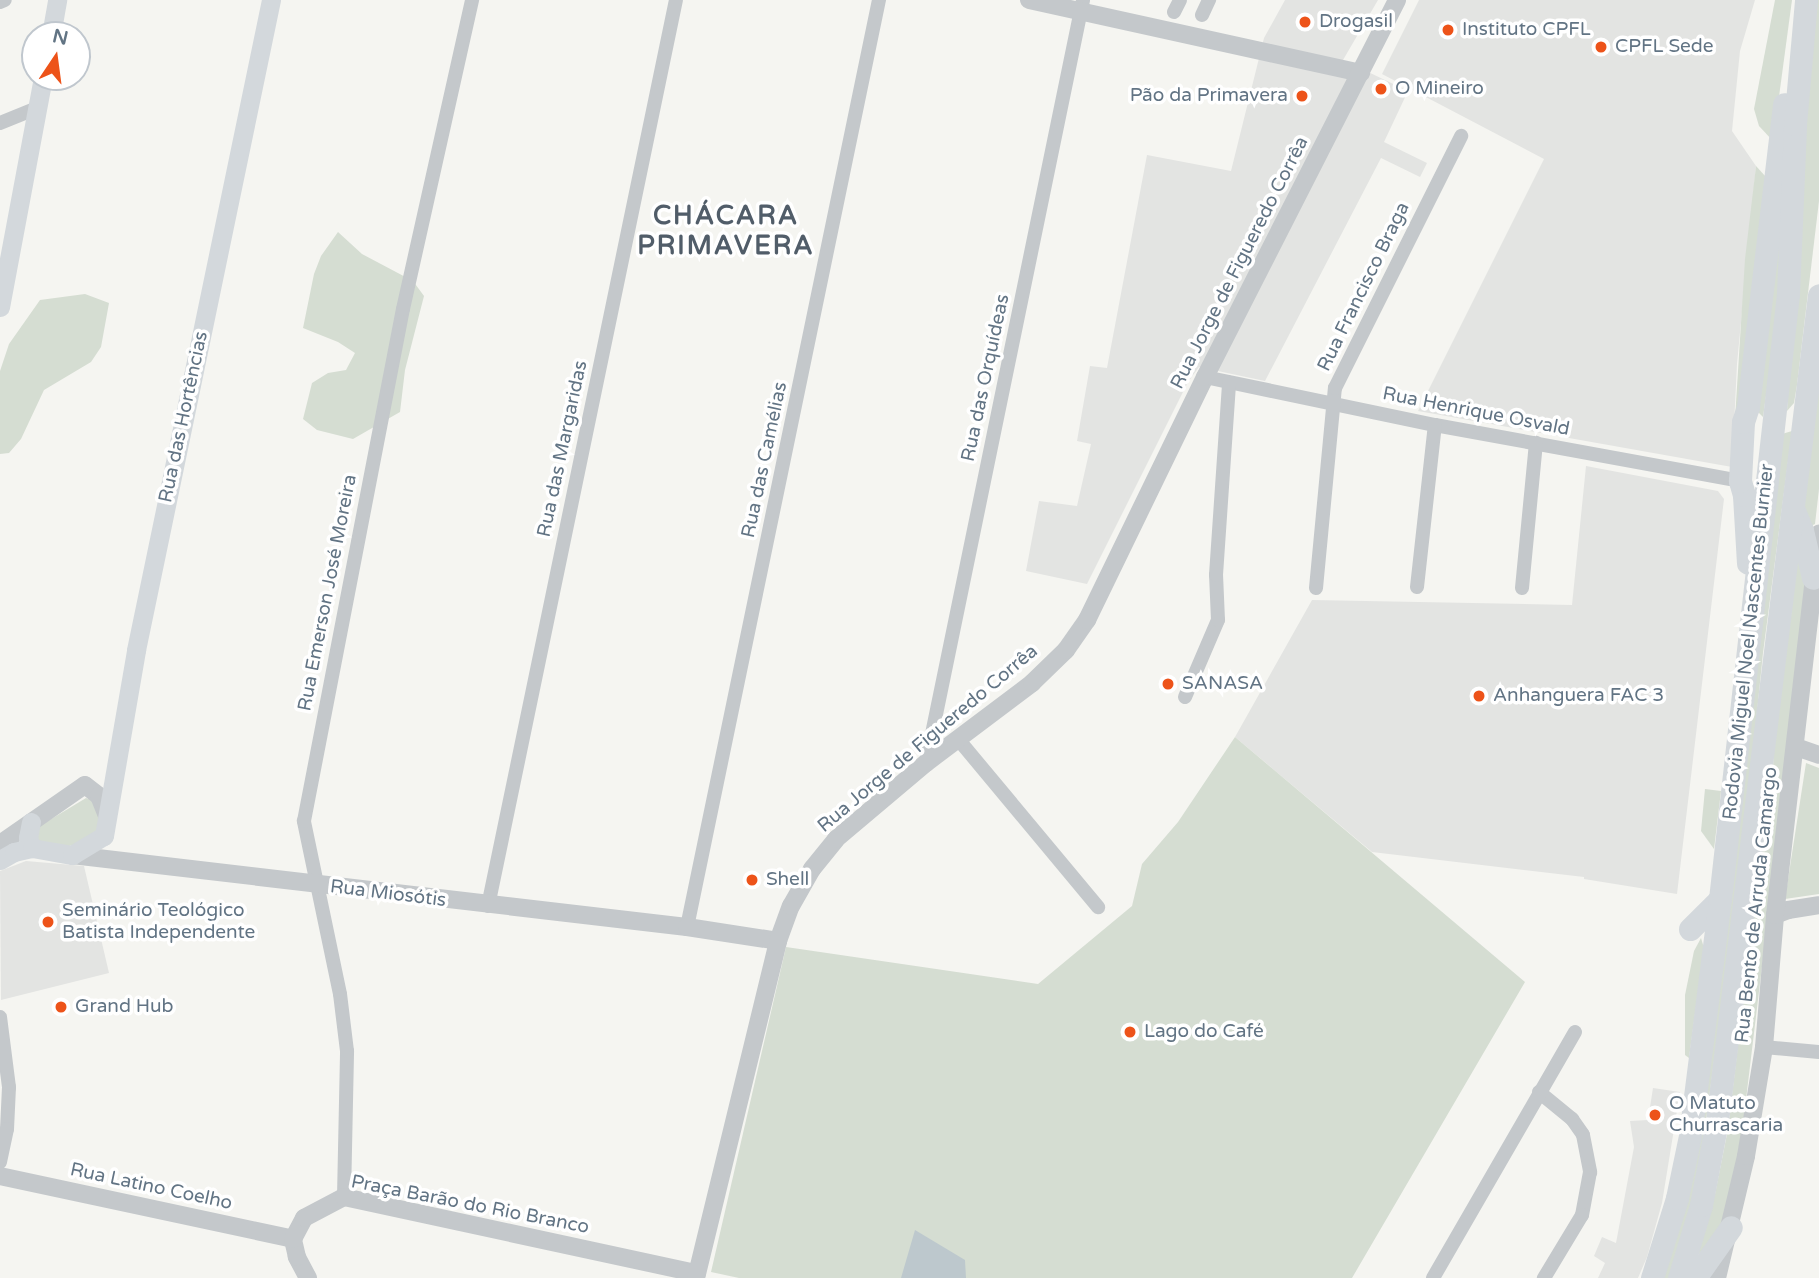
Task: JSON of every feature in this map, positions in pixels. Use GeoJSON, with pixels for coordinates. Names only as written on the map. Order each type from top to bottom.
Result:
{"type":"FeatureCollection","features":[{"type":"Feature","properties":{"kind":"highway"},"geometry":{"type":"LineString","coordinates":[[1752,603],[1744,495],[1740,481],[1743,422],[1748,407],[1796,0]]}},
{"type":"Feature","properties":{"kind":"highway","name":"Rodovia Miguel Noel Nascentes Burnier"},"geometry":{"type":"LineString","coordinates":[[1652,1278],[1677,1198],[1690,1136],[1720,899],[1788,294],[1795,124],[1806,0]]}},
{"type":"Feature","properties":{"kind":"highway","name":"Rodovia Miguel Noel Nascentes Burnier"},"geometry":{"type":"LineString","coordinates":[[1679,1278],[1701,1205],[1717,1121],[1819,295]]}},
{"type":"Feature","properties":{"kind":"highway"},"geometry":{"type":"LineString","coordinates":[[1748,407],[1752,417],[1772,427],[1796,416],[1804,402]]}},
{"type":"Feature","properties":{"kind":"highway"},"geometry":{"type":"LineString","coordinates":[[1791,505],[1802,530],[1813,578]]}},
{"type":"Feature","properties":{"kind":"highway"},"geometry":{"type":"LineString","coordinates":[[1690,929],[1720,899]]}},
{"type":"Feature","properties":{"kind":"highway"},"geometry":{"type":"LineString","coordinates":[[1695,1278],[1731,1227]]}},
{"type":"Feature","properties":{"kind":"main road"},"geometry":{"type":"LineString","coordinates":[[53,21],[57,0]]}},
{"type":"Feature","properties":{"kind":"main road","name":"Rua das Hortências"},"geometry":{"type":"LineString","coordinates":[[104,836],[138,637],[271,0]]}},
{"type":"Feature","properties":{"kind":"main road"},"geometry":{"type":"LineString","coordinates":[[0,307],[6,246],[40,91]]}},
{"type":"Feature","properties":{"kind":"main road"},"geometry":{"type":"LineString","coordinates":[[0,860],[14,852],[32,848],[28,838],[31,821]]}},
{"type":"Feature","properties":{"kind":"main road"},"geometry":{"type":"LineString","coordinates":[[72,855],[104,836]]}},
{"type":"Feature","properties":{"kind":"main road","name":"Rua Miosótis"},"geometry":{"type":"LineString","coordinates":[[32,848],[72,855]]}},
{"type":"Feature","properties":{"kind":"street"},"geometry":{"type":"LineString","coordinates":[[0,2],[5,0]]}},
{"type":"Feature","properties":{"kind":"street","name":"Rua Emerson José Moreira"},"geometry":{"type":"LineString","coordinates":[[344,1197],[347,1051],[340,994],[304,821],[403,309],[472,0]]}},
{"type":"Feature","properties":{"kind":"street","name":"Rua das Margaridas"},"geometry":{"type":"LineString","coordinates":[[488,906],[676,0]]}},
{"type":"Feature","properties":{"kind":"street","name":"Rua das Camélias"},"geometry":{"type":"LineString","coordinates":[[687,927],[879,0]]}},
{"type":"Feature","properties":{"kind":"street"},"geometry":{"type":"LineString","coordinates":[[1029,0],[1082,6],[1361,74]]}},
{"type":"Feature","properties":{"kind":"street"},"geometry":{"type":"LineString","coordinates":[[1202,15],[1209,0]]}},
{"type":"Feature","properties":{"kind":"street","name":"Rua Jorge de Figueredo Corrêa"},"geometry":{"type":"LineString","coordinates":[[696,1275],[778,941],[791,906],[812,869],[836,839],[926,763],[1032,683],[1066,650],[1087,620],[1205,377],[1397,0]]}},
{"type":"Feature","properties":{"kind":"street","name":"Rua das Orquídeas"},"geometry":{"type":"LineString","coordinates":[[926,763],[1082,6]]}},
{"type":"Feature","properties":{"kind":"street"},"geometry":{"type":"LineString","coordinates":[[0,123],[37,108]]}},
{"type":"Feature","properties":{"kind":"street","name":"Rua Francisco Braga"},"geometry":{"type":"LineString","coordinates":[[1316,587],[1335,388],[1461,136]]}},
{"type":"Feature","properties":{"kind":"street","name":"Rua Henrique Osvald"},"geometry":{"type":"LineString","coordinates":[[1205,377],[1435,425],[1740,481]]}},
{"type":"Feature","properties":{"kind":"street"},"geometry":{"type":"LineString","coordinates":[[1185,696],[1219,614],[1216,575],[1228,382]]}},
{"type":"Feature","properties":{"kind":"street"},"geometry":{"type":"LineString","coordinates":[[1417,587],[1435,425]]}},
{"type":"Feature","properties":{"kind":"street"},"geometry":{"type":"LineString","coordinates":[[1522,588],[1536,443]]}},
{"type":"Feature","properties":{"kind":"street","name":"Rua Bento de Arruda Camargo"},"geometry":{"type":"LineString","coordinates":[[1717,1278],[1731,1227],[1763,1047],[1775,915],[1815,612],[1813,578],[1819,534]]}},
{"type":"Feature","properties":{"kind":"street"},"geometry":{"type":"LineString","coordinates":[[958,738],[1098,907]]}},
{"type":"Feature","properties":{"kind":"street"},"geometry":{"type":"LineString","coordinates":[[1796,747],[1819,755]]}},
{"type":"Feature","properties":{"kind":"street"},"geometry":{"type":"LineString","coordinates":[[0,844],[85,786],[99,796],[107,816]]}},
{"type":"Feature","properties":{"kind":"street"},"geometry":{"type":"LineString","coordinates":[[104,836],[107,854],[115,860]]}},
{"type":"Feature","properties":{"kind":"street","name":"Rua Miosótis"},"geometry":{"type":"LineString","coordinates":[[72,855],[488,906],[687,927],[778,941]]}},
{"type":"Feature","properties":{"kind":"street"},"geometry":{"type":"LineString","coordinates":[[1775,915],[1788,909],[1819,905]]}},
{"type":"Feature","properties":{"kind":"street"},"geometry":{"type":"LineString","coordinates":[[0,1017],[9,1087],[7,1129],[0,1162]]}},
{"type":"Feature","properties":{"kind":"street"},"geometry":{"type":"LineString","coordinates":[[1433,1278],[1575,1032]]}},
{"type":"Feature","properties":{"kind":"street"},"geometry":{"type":"LineString","coordinates":[[1763,1047],[1819,1052]]}},
{"type":"Feature","properties":{"kind":"street"},"geometry":{"type":"LineString","coordinates":[[1539,1092],[1572,1119],[1583,1135],[1590,1172],[1589,1193],[1582,1215],[1544,1278]]}},
{"type":"Feature","properties":{"kind":"street","name":"Rua Latino Coelho"},"geometry":{"type":"LineString","coordinates":[[0,1176],[293,1239]]}},
{"type":"Feature","properties":{"kind":"street","name":"Praça Barão do Rio Branco"},"geometry":{"type":"LineString","coordinates":[[293,1239],[304,1218],[344,1197],[660,1271],[696,1275]]}},
{"type":"Feature","properties":{"kind":"street"},"geometry":{"type":"LineString","coordinates":[[293,1239],[297,1257],[308,1278]]}},
{"type":"Feature","properties":{"kind":"shaded area"},"geometry":{"type":"Polygon","coordinates":[[[1285,0],[1378,0],[1343,60],[1408,91],[1384,142],[1427,163],[1420,177],[1381,158],[1265,381],[1199,367],[1188,382],[1087,584],[1026,571],[1039,501],[1077,506],[1091,444],[1077,441],[1090,366],[1107,368],[1147,155],[1231,171],[1264,38],[1285,0]]]}},
{"type":"Feature","properties":{"kind":"shaded area"},"geometry":{"type":"Polygon","coordinates":[[[1419,0],[1755,0],[1740,51],[1732,131],[1756,166],[1737,364],[1732,467],[1418,411],[1544,159],[1382,74],[1419,0]]]}},
{"type":"Feature","properties":{"kind":"shaded area"},"geometry":{"type":"Polygon","coordinates":[[[1775,0],[1792,0],[1773,141],[1759,126],[1754,109],[1775,0]]]}},
{"type":"Feature","properties":{"kind":"shaded area"},"geometry":{"type":"Polygon","coordinates":[[[1813,0],[1819,0],[1819,201],[1797,385],[1794,403],[1787,411],[1813,0]]]}},
{"type":"Feature","properties":{"kind":"shaded area"},"geometry":{"type":"Polygon","coordinates":[[[1756,166],[1766,177],[1732,467],[1745,259],[1756,166]]]}},
{"type":"Feature","properties":{"kind":"shaded area"},"geometry":{"type":"Polygon","coordinates":[[[1779,189],[1782,283],[1763,417],[1757,411],[1779,189]]]}},
{"type":"Feature","properties":{"kind":"shaded area"},"geometry":{"type":"Polygon","coordinates":[[[338,232],[362,254],[413,281],[424,296],[405,370],[400,412],[353,439],[317,430],[303,419],[312,383],[328,373],[346,370],[355,353],[338,342],[303,328],[314,274],[321,256],[338,232]]]}},
{"type":"Feature","properties":{"kind":"shaded area"},"geometry":{"type":"Polygon","coordinates":[[[85,294],[109,303],[101,347],[91,362],[44,390],[21,439],[9,453],[0,454],[0,371],[9,344],[40,300],[85,294]]]}},
{"type":"Feature","properties":{"kind":"shaded area"},"geometry":{"type":"Polygon","coordinates":[[[1819,366],[1819,489],[1815,524],[1811,526],[1801,506],[1819,366]]]}},
{"type":"Feature","properties":{"kind":"shaded area"},"geometry":{"type":"Polygon","coordinates":[[[1792,431],[1763,653],[1745,830],[1696,1195],[1670,1278],[1659,1278],[1782,434],[1792,431]]]}},
{"type":"Feature","properties":{"kind":"shaded area","name":"Anhanguera FAC 3"},"geometry":{"type":"Polygon","coordinates":[[[1586,466],[1718,491],[1724,499],[1677,894],[1584,877],[1372,852],[1235,737],[1312,600],[1572,605],[1586,466]]]}},
{"type":"Feature","properties":{"kind":"shaded area"},"geometry":{"type":"Polygon","coordinates":[[[1796,540],[1807,592],[1738,1166],[1720,1229],[1701,1257],[1697,1248],[1715,1194],[1728,1129],[1762,845],[1770,815],[1777,701],[1791,616],[1796,540]]]}},
{"type":"Feature","properties":{"kind":"shaded area","name":"Lago do Café"},"geometry":{"type":"Polygon","coordinates":[[[1235,737],[1525,982],[1352,1278],[739,1278],[711,1272],[786,947],[1038,984],[1132,906],[1142,864],[1178,822],[1235,737]]]}},
{"type":"Feature","properties":{"kind":"shaded area"},"geometry":{"type":"Polygon","coordinates":[[[1806,763],[1819,768],[1819,894],[1785,899],[1806,763]]]}},
{"type":"Feature","properties":{"kind":"shaded area"},"geometry":{"type":"Polygon","coordinates":[[[1705,789],[1721,791],[1714,849],[1701,831],[1705,789]]]}},
{"type":"Feature","properties":{"kind":"shaded area"},"geometry":{"type":"Polygon","coordinates":[[[86,798],[95,801],[99,810],[99,825],[93,840],[61,848],[33,840],[33,830],[86,798]]]}},
{"type":"Feature","properties":{"kind":"shaded area","name":"Seminário Teológico Batista Independente"},"geometry":{"type":"Polygon","coordinates":[[[26,861],[84,866],[109,973],[1,1000],[0,871],[26,861]]]}},
{"type":"Feature","properties":{"kind":"shaded area"},"geometry":{"type":"Polygon","coordinates":[[[1701,938],[1704,948],[1689,1058],[1685,1055],[1685,995],[1694,951],[1701,938]]]}},
{"type":"Feature","properties":{"kind":"shaded area"},"geometry":{"type":"Polygon","coordinates":[[[1653,1088],[1680,1092],[1662,1203],[1647,1257],[1638,1278],[1598,1278],[1605,1263],[1594,1256],[1602,1237],[1616,1243],[1634,1147],[1630,1121],[1648,1120],[1653,1088]]]}},
{"type":"Feature","properties":{"kind":"shaded area"},"geometry":{"type":"Polygon","coordinates":[[[915,1230],[965,1260],[966,1278],[901,1278],[915,1230]]]}},
{"type":"Feature","properties":{"kind":"place","name":"Drogasil"},"geometry":{"type":"Point","coordinates":[1305,22]}},
{"type":"Feature","properties":{"kind":"place","name":"Instituto CPFL"},"geometry":{"type":"Point","coordinates":[1448,30]}},
{"type":"Feature","properties":{"kind":"place","name":"CPFL Sede"},"geometry":{"type":"Point","coordinates":[1601,47]}},
{"type":"Feature","properties":{"kind":"place","name":"O Mineiro"},"geometry":{"type":"Point","coordinates":[1381,89]}},
{"type":"Feature","properties":{"kind":"place","name":"Pão da Primavera"},"geometry":{"type":"Point","coordinates":[1302,96]}},
{"type":"Feature","properties":{"kind":"place","name":"SANASA"},"geometry":{"type":"Point","coordinates":[1168,684]}},
{"type":"Feature","properties":{"kind":"place","name":"Anhanguera FAC 3"},"geometry":{"type":"Point","coordinates":[1479,696]}},
{"type":"Feature","properties":{"kind":"place","name":"Shell"},"geometry":{"type":"Point","coordinates":[752,880]}},
{"type":"Feature","properties":{"kind":"place","name":"Seminário Teológico Batista Independente"},"geometry":{"type":"Point","coordinates":[48,922]}},
{"type":"Feature","properties":{"kind":"place","name":"Grand Hub"},"geometry":{"type":"Point","coordinates":[61,1007]}},
{"type":"Feature","properties":{"kind":"place","name":"Lago do Café"},"geometry":{"type":"Point","coordinates":[1130,1032]}},
{"type":"Feature","properties":{"kind":"place","name":"O Matuto Churrascaria"},"geometry":{"type":"Point","coordinates":[1655,1115]}},
{"type":"Feature","properties":{"kind":"district","name":"CHÁCARA PRIMAVERA"},"geometry":{"type":"Point","coordinates":[726,231]}}]}
